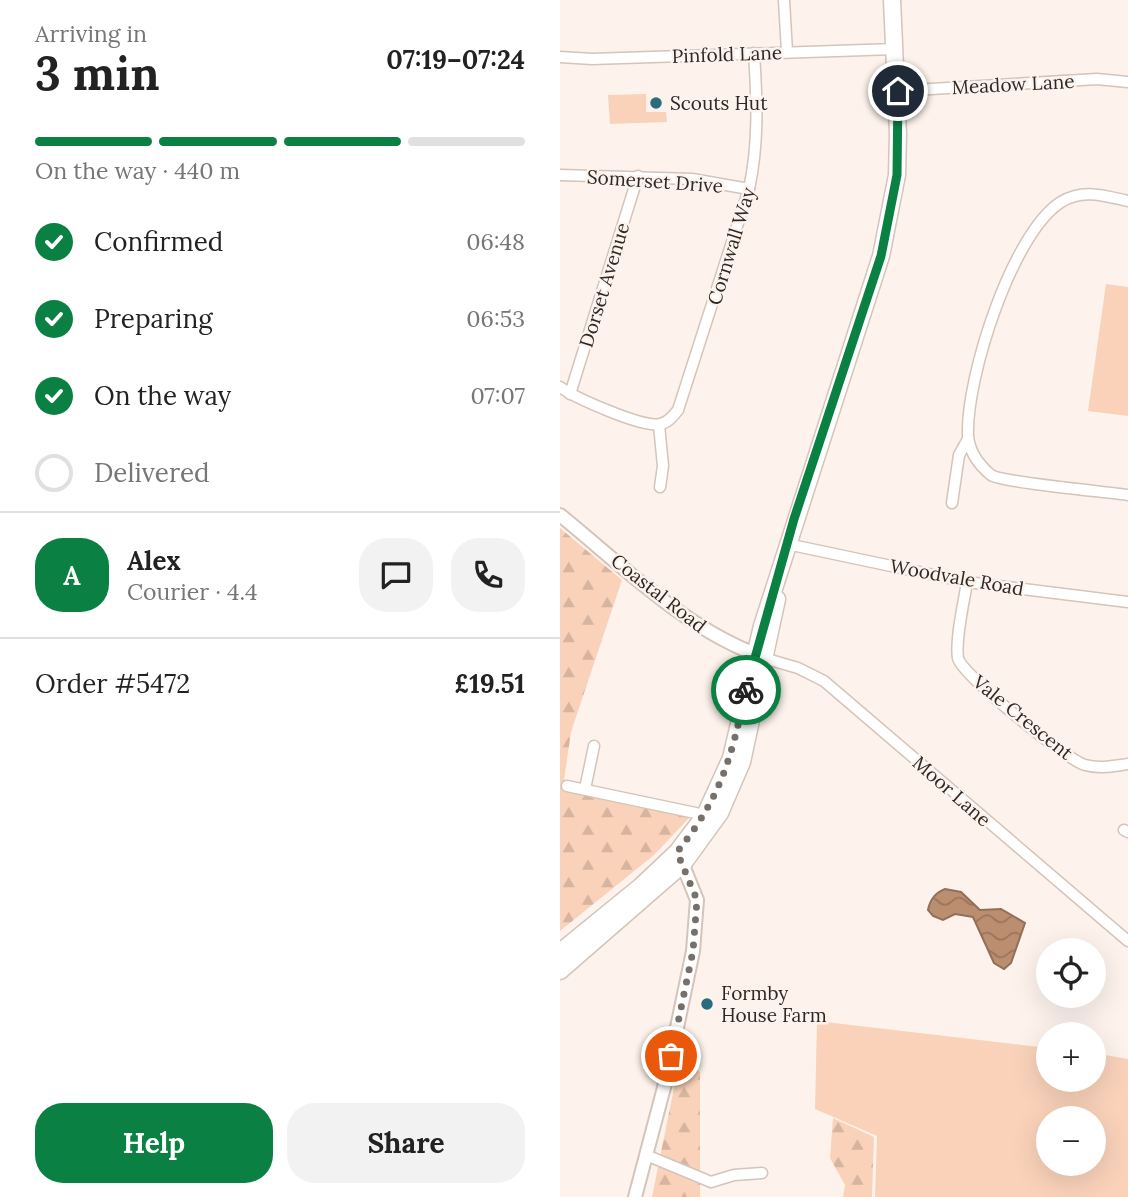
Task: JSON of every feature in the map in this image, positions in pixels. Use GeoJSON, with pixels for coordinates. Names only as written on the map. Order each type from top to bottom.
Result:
{"type":"FeatureCollection","features":[{"type":"Feature","properties":{"kind":"highway"},"geometry":{"type":"LineString","coordinates":[[560,952],[680,858],[705,815],[731,758],[761,657],[775,622],[781,562],[881,256],[897,175],[898,91],[892,0]]}},
{"type":"Feature","properties":{"kind":"highway"},"geometry":{"type":"LineString","coordinates":[[560,971],[680,858],[720,813],[742,762],[761,657]]}},
{"type":"Feature","properties":{"kind":"street"},"geometry":{"type":"LineString","coordinates":[[784,0],[787,52]]}},
{"type":"Feature","properties":{"kind":"street","name":"Pinfold Lane"},"geometry":{"type":"LineString","coordinates":[[560,57],[592,59],[895,49]]}},
{"type":"Feature","properties":{"kind":"street","name":"Cornwall Way"},"geometry":{"type":"LineString","coordinates":[[659,425],[668,421],[681,402],[749,189],[755,160],[757,112],[754,53]]}},
{"type":"Feature","properties":{"kind":"street","name":"Meadow Lane"},"geometry":{"type":"LineString","coordinates":[[898,91],[1097,79],[1128,82]]}},
{"type":"Feature","properties":{"kind":"street","name":"Somerset Drive"},"geometry":{"type":"LineString","coordinates":[[560,176],[692,179],[749,189]]}},
{"type":"Feature","properties":{"kind":"street","name":"Dorset Avenue"},"geometry":{"type":"LineString","coordinates":[[570,394],[638,176]]}},
{"type":"Feature","properties":{"kind":"street"},"geometry":{"type":"LineString","coordinates":[[952,503],[959,455],[968,439],[973,390],[991,320],[1026,243],[1060,202],[1092,193],[1128,201]]}},
{"type":"Feature","properties":{"kind":"street"},"geometry":{"type":"LineString","coordinates":[[560,387],[582,401],[659,425],[663,466],[660,487]]}},
{"type":"Feature","properties":{"kind":"street"},"geometry":{"type":"LineString","coordinates":[[968,439],[976,460],[994,477],[1128,495]]}},
{"type":"Feature","properties":{"kind":"street","name":"Coastal Road"},"geometry":{"type":"LineString","coordinates":[[560,515],[676,608],[716,636],[761,657]]}},
{"type":"Feature","properties":{"kind":"street","name":"Woodvale Road"},"geometry":{"type":"LineString","coordinates":[[787,544],[967,582],[1128,602]]}},
{"type":"Feature","properties":{"kind":"street","name":"Vale Crescent"},"geometry":{"type":"LineString","coordinates":[[967,582],[958,658],[965,671],[1023,722],[1082,765],[1105,768],[1128,764]]}},
{"type":"Feature","properties":{"kind":"street","name":"Moor Lane"},"geometry":{"type":"LineString","coordinates":[[761,657],[798,668],[824,681],[1128,941]]}},
{"type":"Feature","properties":{"kind":"street"},"geometry":{"type":"LineString","coordinates":[[585,789],[594,746]]}},
{"type":"Feature","properties":{"kind":"street"},"geometry":{"type":"LineString","coordinates":[[567,786],[705,815]]}},
{"type":"Feature","properties":{"kind":"street"},"geometry":{"type":"LineString","coordinates":[[635,1197],[666,1080],[693,951],[697,900],[680,858]]}},
{"type":"Feature","properties":{"kind":"street"},"geometry":{"type":"LineString","coordinates":[[646,1155],[711,1182],[734,1175],[762,1173]]}},
{"type":"Feature","properties":{"kind":"green space"},"geometry":{"type":"Polygon","coordinates":[[[646,94],[646,112],[666,112],[667,122],[610,124],[608,95],[646,94]]]}},
{"type":"Feature","properties":{"kind":"green space"},"geometry":{"type":"Polygon","coordinates":[[[1106,284],[1128,287],[1128,416],[1088,411],[1106,284]]]}},
{"type":"Feature","properties":{"kind":"green space"},"geometry":{"type":"Polygon","coordinates":[[[560,528],[622,580],[571,732],[563,787],[692,815],[654,855],[560,931],[560,528]]]}},
{"type":"Feature","properties":{"kind":"green space"},"geometry":{"type":"Polygon","coordinates":[[[817,1021],[1036,1047],[1036,1092],[1106,1092],[1106,1055],[1128,1059],[1128,1197],[875,1197],[877,1136],[815,1109],[817,1021]]]}},
{"type":"Feature","properties":{"kind":"green space"},"geometry":{"type":"Polygon","coordinates":[[[680,1058],[700,1072],[700,1197],[652,1197],[680,1058]]]}},
{"type":"Feature","properties":{"kind":"green space"},"geometry":{"type":"Polygon","coordinates":[[[833,1118],[874,1137],[872,1197],[843,1197],[845,1185],[830,1158],[833,1118]]]}},
{"type":"Feature","properties":{"kind":"water"},"geometry":{"type":"Polygon","coordinates":[[[945,889],[961,892],[980,910],[1001,909],[1025,923],[1011,963],[1004,969],[994,963],[973,917],[955,914],[943,920],[933,916],[928,910],[938,892],[945,889]]]}},
{"type":"Feature","properties":{"kind":"way so far"},"geometry":{"type":"LineString","coordinates":[[671,1056],[693,951],[697,900],[677,852],[705,815],[720,787],[731,758],[746,690]]}},
{"type":"Feature","properties":{"kind":"place","name":"Scouts Hut"},"geometry":{"type":"Point","coordinates":[656,103]}},
{"type":"Feature","properties":{"kind":"place","name":"Formby House Farm"},"geometry":{"type":"Point","coordinates":[707,1004]}},
{"type":"Feature","properties":{"kind":"route"},"geometry":{"type":"LineString","coordinates":[[746,690],[762,625],[794,519],[881,256],[897,175],[898,91]]}}]}
